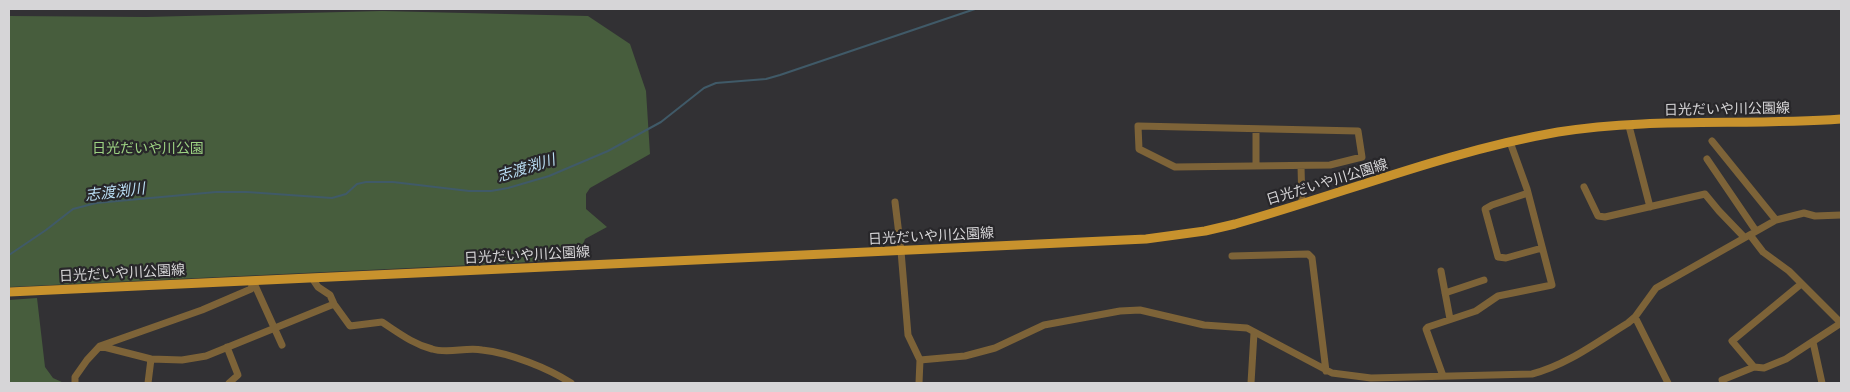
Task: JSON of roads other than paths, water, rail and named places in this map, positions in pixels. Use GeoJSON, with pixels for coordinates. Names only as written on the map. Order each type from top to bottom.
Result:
{"type":"FeatureCollection","features":[{"type":"Feature","properties":{"kind":"main road","name":"日光だいや川公園線"},"geometry":{"type":"LineString","coordinates":[[9,292],[1122,241],[1167,237],[1228,226],[1468,152],[1559,132],[1629,126],[1841,119]]}},
{"type":"Feature","properties":{"kind":"street"},"geometry":{"type":"LineString","coordinates":[[1138,126],[1358,131],[1362,157],[1330,165],[1301,166],[1175,167],[1139,150],[1138,126]]}},
{"type":"Feature","properties":{"kind":"street"},"geometry":{"type":"LineString","coordinates":[[1629,126],[1650,207]]}},
{"type":"Feature","properties":{"kind":"street"},"geometry":{"type":"LineString","coordinates":[[1256,129],[1256,166]]}},
{"type":"Feature","properties":{"kind":"street"},"geometry":{"type":"LineString","coordinates":[[1712,141],[1776,220]]}},
{"type":"Feature","properties":{"kind":"street"},"geometry":{"type":"LineString","coordinates":[[1443,376],[1426,330],[1428,326],[1476,311],[1498,296],[1552,285],[1528,193],[1510,142]]}},
{"type":"Feature","properties":{"kind":"street"},"geometry":{"type":"LineString","coordinates":[[1707,159],[1750,234],[1763,252],[1789,271],[1841,323],[1786,359],[1764,368],[1754,367],[1722,380],[1722,383]]}},
{"type":"Feature","properties":{"kind":"street"},"geometry":{"type":"LineString","coordinates":[[1301,166],[1302,204]]}},
{"type":"Feature","properties":{"kind":"street"},"geometry":{"type":"LineString","coordinates":[[1584,188],[1598,216],[1605,217],[1705,194],[1718,211],[1750,234]]}},
{"type":"Feature","properties":{"kind":"street"},"geometry":{"type":"LineString","coordinates":[[1528,193],[1485,209],[1498,257],[1506,258],[1542,248]]}},
{"type":"Feature","properties":{"kind":"street"},"geometry":{"type":"LineString","coordinates":[[895,202],[908,335],[920,360],[920,383]]}},
{"type":"Feature","properties":{"kind":"street"},"geometry":{"type":"LineString","coordinates":[[920,360],[965,356],[995,348],[1044,325],[1120,311],[1140,310],[1204,325],[1247,328],[1332,374],[1371,378],[1532,374],[1547,370],[1578,354],[1628,323],[1635,317],[1656,288],[1776,220],[1804,213],[1814,216],[1841,214]]}},
{"type":"Feature","properties":{"kind":"street"},"geometry":{"type":"LineString","coordinates":[[1232,256],[1308,254],[1312,258],[1326,371]]}},
{"type":"Feature","properties":{"kind":"street"},"geometry":{"type":"LineString","coordinates":[[1441,271],[1450,319]]}},
{"type":"Feature","properties":{"kind":"street"},"geometry":{"type":"LineString","coordinates":[[312,278],[318,287],[330,295],[334,304],[350,326],[382,322],[414,343],[428,348],[435,350],[481,349],[512,357],[571,383]]}},
{"type":"Feature","properties":{"kind":"street"},"geometry":{"type":"LineString","coordinates":[[1445,293],[1484,280]]}},
{"type":"Feature","properties":{"kind":"street"},"geometry":{"type":"LineString","coordinates":[[253,281],[282,345]]}},
{"type":"Feature","properties":{"kind":"street"},"geometry":{"type":"LineString","coordinates":[[75,383],[75,377],[100,346],[219,304],[251,290],[253,281]]}},
{"type":"Feature","properties":{"kind":"street"},"geometry":{"type":"LineString","coordinates":[[1754,367],[1732,341],[1801,284]]}},
{"type":"Feature","properties":{"kind":"street"},"geometry":{"type":"LineString","coordinates":[[100,346],[150,359],[182,360],[206,356],[334,304]]}},
{"type":"Feature","properties":{"kind":"street"},"geometry":{"type":"LineString","coordinates":[[1635,317],[1668,383]]}},
{"type":"Feature","properties":{"kind":"street"},"geometry":{"type":"LineString","coordinates":[[1251,383],[1254,333]]}},
{"type":"Feature","properties":{"kind":"street"},"geometry":{"type":"LineString","coordinates":[[1812,342],[1822,383]]}},
{"type":"Feature","properties":{"kind":"street"},"geometry":{"type":"LineString","coordinates":[[227,347],[238,375],[229,383]]}},
{"type":"Feature","properties":{"kind":"street"},"geometry":{"type":"LineString","coordinates":[[148,383],[150,359]]}},
{"type":"Feature","properties":{"kind":"waterway","name":"志渡渕川"},"geometry":{"type":"LineString","coordinates":[[9,255],[73,209],[96,203],[216,192],[247,192],[332,198],[346,194],[357,184],[366,182],[393,182],[469,191],[491,191],[508,188],[549,176],[608,151],[661,122],[704,88],[716,83],[766,79],[975,9]]}},
{"type":"Feature","properties":{"kind":"park label","name":"日光だいや川公園"},"geometry":{"type":"Point","coordinates":[148,148]}}]}
